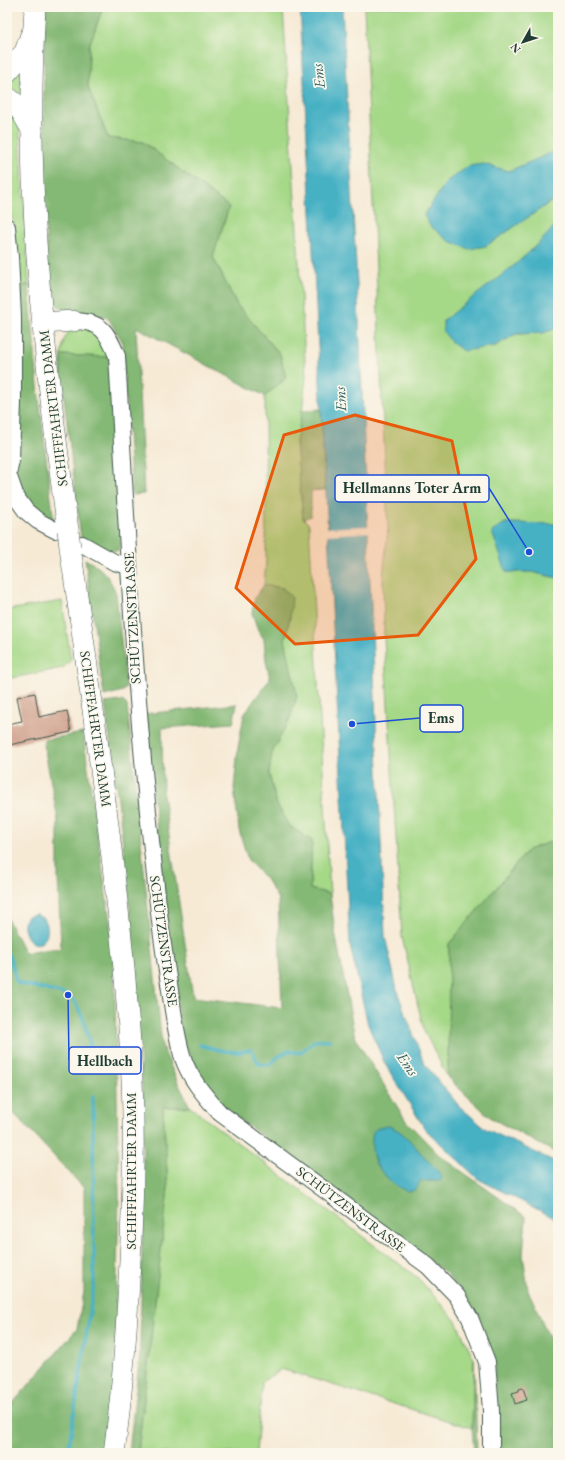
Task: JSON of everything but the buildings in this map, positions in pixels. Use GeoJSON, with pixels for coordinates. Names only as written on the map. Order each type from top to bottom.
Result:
{"type":"FeatureCollection","features":[{"type":"Feature","properties":{"kind":"main road","name":"SCHIFFFAHRTER DAMM"},"geometry":{"type":"LineString","coordinates":[[35,7],[32,130],[34,207],[43,323],[69,538],[110,840],[122,946],[133,1114],[133,1201],[127,1318],[120,1414],[114,1453]]}},
{"type":"Feature","properties":{"kind":"main road"},"geometry":{"type":"LineString","coordinates":[[7,72],[25,52],[34,29]]}},
{"type":"Feature","properties":{"kind":"main road"},"geometry":{"type":"LineString","coordinates":[[7,97],[18,106],[32,130]]}},
{"type":"Feature","properties":{"kind":"main road"},"geometry":{"type":"LineString","coordinates":[[43,323],[73,321]]}},
{"type":"Feature","properties":{"kind":"street"},"geometry":{"type":"LineString","coordinates":[[7,227],[13,316],[13,403],[8,474],[16,497],[26,511],[38,521],[114,562],[129,566]]}},
{"type":"Feature","properties":{"kind":"street","name":"SCHÜTZENSTRASSE"},"geometry":{"type":"LineString","coordinates":[[73,321],[86,321],[101,328],[111,341],[117,356],[136,694],[164,951],[176,1033],[182,1056],[191,1076],[203,1094],[220,1112],[428,1266],[457,1296],[470,1318],[487,1362],[491,1410],[491,1453]]}},
{"type":"Feature","properties":{"kind":"highlighted area"},"geometry":{"type":"Polygon","coordinates":[[[355,415],[452,441],[476,559],[418,635],[295,644],[236,588],[284,435],[355,415]]]}},
{"type":"Feature","properties":{"kind":"green space"},"geometry":{"type":"Polygon","coordinates":[[[45,7],[103,7],[89,46],[88,87],[108,138],[143,142],[229,207],[213,257],[237,305],[280,354],[286,378],[265,396],[136,327],[144,494],[132,495],[122,341],[108,318],[65,311],[52,301],[48,283],[43,162],[45,7]]]}},
{"type":"Feature","properties":{"kind":"green space"},"geometry":{"type":"Polygon","coordinates":[[[103,7],[283,7],[306,377],[301,421],[296,442],[303,518],[309,524],[330,894],[310,889],[312,841],[288,825],[276,802],[269,774],[272,753],[290,718],[297,696],[285,640],[290,617],[283,588],[264,585],[266,561],[265,396],[286,378],[280,354],[237,305],[213,257],[229,207],[143,142],[108,138],[88,87],[89,46],[103,7]]]}},
{"type":"Feature","properties":{"kind":"green space"},"geometry":{"type":"Polygon","coordinates":[[[364,7],[558,7],[558,150],[509,171],[483,164],[447,181],[424,215],[486,246],[558,197],[558,222],[547,235],[511,269],[443,321],[495,346],[516,334],[543,333],[558,328],[558,524],[505,523],[506,572],[531,572],[558,578],[558,839],[528,850],[449,944],[448,1078],[424,1031],[402,937],[384,638],[383,576],[388,529],[364,7]]]}},
{"type":"Feature","properties":{"kind":"green space"},"geometry":{"type":"Polygon","coordinates":[[[22,70],[22,97],[7,91],[7,80],[22,70]]]}},
{"type":"Feature","properties":{"kind":"green space"},"geometry":{"type":"Polygon","coordinates":[[[7,102],[19,116],[29,285],[17,286],[13,221],[7,204],[7,102]]]}},
{"type":"Feature","properties":{"kind":"green space"},"geometry":{"type":"Polygon","coordinates":[[[29,285],[39,398],[54,523],[28,504],[13,472],[17,286],[29,285]]]}},
{"type":"Feature","properties":{"kind":"green space"},"geometry":{"type":"Polygon","coordinates":[[[88,327],[102,335],[110,357],[61,355],[67,334],[75,329],[88,327]]]}},
{"type":"Feature","properties":{"kind":"green space"},"geometry":{"type":"Polygon","coordinates":[[[61,355],[110,357],[121,546],[117,551],[105,550],[81,538],[61,373],[61,355]]]}},
{"type":"Feature","properties":{"kind":"green space"},"geometry":{"type":"Polygon","coordinates":[[[321,409],[325,490],[311,491],[311,516],[303,519],[296,442],[302,410],[321,409]]]}},
{"type":"Feature","properties":{"kind":"green space"},"geometry":{"type":"Polygon","coordinates":[[[85,559],[104,573],[111,582],[116,593],[126,687],[123,691],[104,696],[85,559]]]}},
{"type":"Feature","properties":{"kind":"green space"},"geometry":{"type":"Polygon","coordinates":[[[264,585],[283,588],[292,598],[285,640],[297,696],[290,718],[272,753],[269,774],[276,802],[288,825],[312,841],[310,889],[330,894],[335,932],[355,1038],[406,1121],[439,1155],[526,1217],[523,1255],[528,1290],[558,1357],[558,1453],[497,1453],[494,1362],[478,1314],[446,1273],[222,1106],[197,1075],[180,1032],[144,714],[237,704],[233,723],[162,728],[163,795],[193,997],[282,1008],[278,899],[266,879],[248,860],[239,830],[234,788],[238,748],[244,715],[270,679],[266,661],[264,639],[258,630],[252,613],[255,597],[264,585]]]}},
{"type":"Feature","properties":{"kind":"green space"},"geometry":{"type":"Polygon","coordinates":[[[62,601],[71,660],[63,668],[7,679],[7,610],[62,601]]]}},
{"type":"Feature","properties":{"kind":"green space"},"geometry":{"type":"Polygon","coordinates":[[[122,701],[127,705],[162,1046],[190,1107],[163,1107],[168,1188],[138,1453],[129,1453],[140,1351],[143,1105],[134,948],[119,808],[105,703],[122,701]]]}},
{"type":"Feature","properties":{"kind":"green space"},"geometry":{"type":"Polygon","coordinates":[[[83,733],[114,951],[119,1195],[114,1386],[103,1453],[7,1453],[7,1410],[77,1329],[84,1292],[84,1188],[7,1106],[7,918],[25,953],[61,948],[58,878],[58,820],[43,740],[83,733]]]}},
{"type":"Feature","properties":{"kind":"green space"},"geometry":{"type":"Polygon","coordinates":[[[558,839],[558,1154],[491,1118],[448,1078],[449,944],[528,850],[558,839]]]}},
{"type":"Feature","properties":{"kind":"green space"},"geometry":{"type":"Polygon","coordinates":[[[163,1107],[190,1107],[418,1278],[456,1321],[474,1359],[472,1428],[281,1369],[262,1382],[256,1453],[138,1453],[168,1188],[163,1107]]]}},
{"type":"Feature","properties":{"kind":"green space"},"geometry":{"type":"Polygon","coordinates":[[[474,1359],[477,1453],[474,1453],[472,1428],[474,1359]]]}},
{"type":"Feature","properties":{"kind":"water"},"geometry":{"type":"Polygon","coordinates":[[[300,7],[342,7],[359,321],[385,936],[398,994],[424,1063],[459,1106],[486,1129],[558,1163],[558,1220],[478,1179],[425,1129],[385,1064],[368,1025],[350,945],[300,7]]]}},
{"type":"Feature","properties":{"kind":"water"},"geometry":{"type":"Polygon","coordinates":[[[558,150],[558,197],[486,246],[469,249],[449,241],[430,226],[424,215],[447,181],[469,166],[483,164],[509,171],[558,150]]]}},
{"type":"Feature","properties":{"kind":"water"},"geometry":{"type":"Polygon","coordinates":[[[558,222],[558,301],[556,304],[558,308],[558,328],[543,333],[516,334],[495,346],[463,351],[451,342],[443,331],[443,321],[532,250],[558,222]]]}},
{"type":"Feature","properties":{"kind":"water"},"geometry":{"type":"Polygon","coordinates":[[[505,523],[558,524],[558,578],[531,572],[506,572],[492,532],[505,523]]]}},
{"type":"Feature","properties":{"kind":"water"},"geometry":{"type":"Polygon","coordinates":[[[36,914],[44,919],[47,928],[46,937],[42,942],[37,944],[29,940],[24,930],[25,920],[27,917],[36,914]]]}},
{"type":"Feature","properties":{"kind":"water"},"geometry":{"type":"Polygon","coordinates":[[[389,1126],[404,1135],[434,1166],[442,1178],[440,1181],[420,1181],[416,1189],[411,1191],[400,1188],[388,1179],[376,1164],[374,1159],[372,1137],[375,1130],[381,1127],[389,1126]]]}},
{"type":"Feature","properties":{"kind":"pier"},"geometry":{"type":"Polygon","coordinates":[[[370,526],[370,532],[326,535],[325,528],[370,526]]]}},
{"type":"Feature","properties":{"kind":"waterway"},"geometry":{"type":"LineString","coordinates":[[7,953],[11,961],[17,983],[68,995],[76,1003],[84,1021],[92,1052]]}},
{"type":"Feature","properties":{"kind":"waterway"},"geometry":{"type":"LineString","coordinates":[[200,1045],[224,1051],[238,1052],[252,1050],[259,1064],[270,1065],[278,1057],[288,1051],[300,1053],[314,1041],[330,1040]]}},
{"type":"Feature","properties":{"kind":"waterway"},"geometry":{"type":"LineString","coordinates":[[68,1453],[94,1285],[93,1097]]}},
{"type":"Feature","properties":{"kind":"place","name":"Hellmanns Toter Arm"},"geometry":{"type":"Point","coordinates":[529,552]}},
{"type":"Feature","properties":{"kind":"place","name":"Ems"},"geometry":{"type":"Point","coordinates":[352,724]}},
{"type":"Feature","properties":{"kind":"place","name":"Hellbach"},"geometry":{"type":"Point","coordinates":[68,995]}}]}
